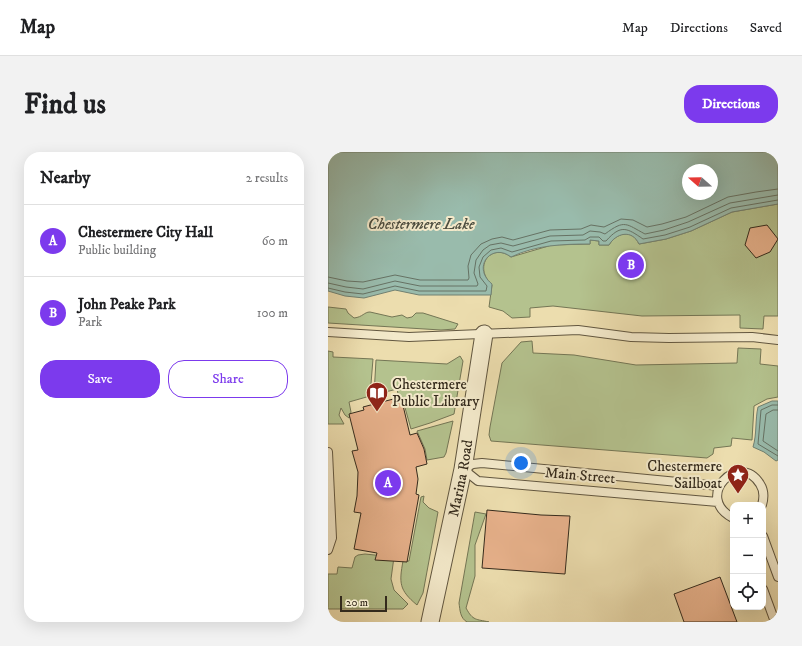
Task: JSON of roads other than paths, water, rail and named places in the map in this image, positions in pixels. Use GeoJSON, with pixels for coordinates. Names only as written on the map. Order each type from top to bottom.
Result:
{"type":"FeatureCollection","features":[{"type":"Feature","properties":{"kind":"street","name":"Marina Road"},"geometry":{"type":"LineString","coordinates":[[430,622],[462,469],[484,334]]}},
{"type":"Feature","properties":{"kind":"lane"},"geometry":{"type":"LineString","coordinates":[[328,332],[409,337],[578,330],[631,337],[752,337],[778,340]]}},
{"type":"Feature","properties":{"kind":"lane"},"geometry":{"type":"LineString","coordinates":[[328,452],[332,538],[328,550]]}},
{"type":"Feature","properties":{"kind":"lane","name":"Main Street"},"geometry":{"type":"LineString","coordinates":[[718,502],[478,481],[462,469],[473,464],[482,463],[719,486]]}},
{"type":"Feature","properties":{"kind":"lane"},"geometry":{"type":"LineString","coordinates":[[730,516],[721,509],[717,494],[719,486],[729,475],[744,473],[752,475],[762,486],[764,494],[763,502]]}},
{"type":"Feature","properties":{"kind":"lane"},"geometry":{"type":"LineString","coordinates":[[764,538],[778,577]]}},
{"type":"Feature","properties":{"kind":"lane"},"geometry":{"type":"LineString","coordinates":[[766,597],[776,622]]}},
{"type":"Feature","properties":{"kind":"water","name":"Chestermere Lake"},"geometry":{"type":"Polygon","coordinates":[[[328,152],[778,152],[778,204],[732,212],[691,231],[666,239],[639,244],[632,236],[624,234],[620,235],[609,245],[599,245],[599,241],[590,240],[590,244],[560,245],[540,248],[511,257],[504,253],[497,252],[486,258],[483,270],[486,277],[492,284],[491,295],[419,295],[395,290],[364,298],[345,296],[328,291],[328,152]]]}},
{"type":"Feature","properties":{"kind":"water"},"geometry":{"type":"Polygon","coordinates":[[[772,401],[778,401],[778,460],[776,461],[764,452],[753,447],[758,407],[772,401]]]}},
{"type":"Feature","properties":{"kind":"place","name":"John Peake Park"},"geometry":{"type":"Point","coordinates":[631,265]}},
{"type":"Feature","properties":{"kind":"place","name":"Chestermere Public Library"},"geometry":{"type":"Point","coordinates":[377,412]}},
{"type":"Feature","properties":{"kind":"place","name":"Chestermere City Hall"},"geometry":{"type":"Point","coordinates":[388,483]}},
{"type":"Feature","properties":{"kind":"place","name":"Chestermere Sailboat"},"geometry":{"type":"Point","coordinates":[738,494]}}]}
